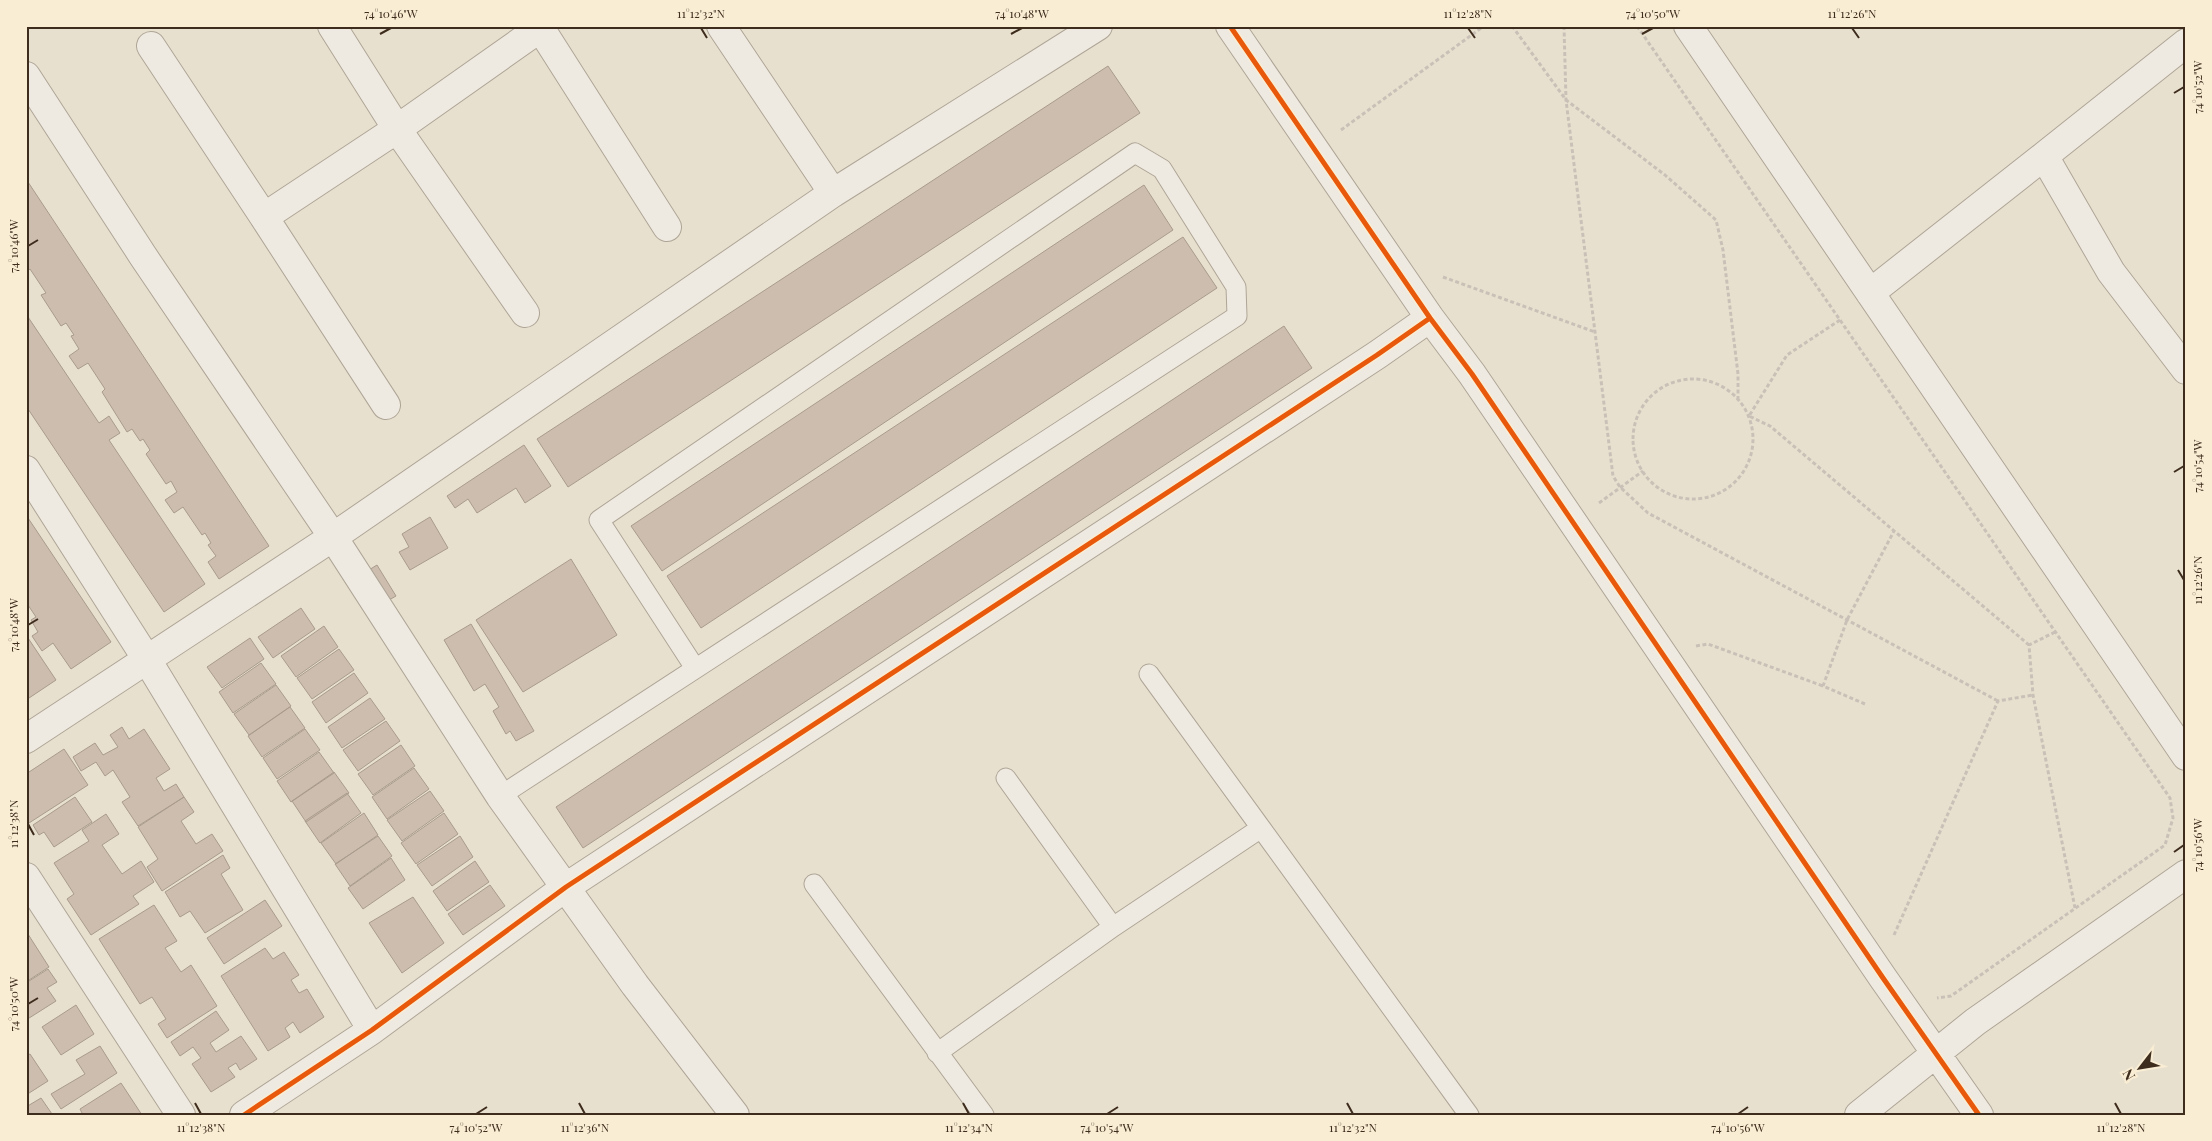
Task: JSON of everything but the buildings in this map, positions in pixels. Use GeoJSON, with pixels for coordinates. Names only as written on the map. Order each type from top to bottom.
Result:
{"type":"FeatureCollection","features":[{"type":"Feature","properties":{"kind":"street"},"geometry":{"type":"LineString","coordinates":[[332,26],[397,129],[525,313]]}},
{"type":"Feature","properties":{"kind":"street"},"geometry":{"type":"LineString","coordinates":[[721,26],[833,193]]}},
{"type":"Feature","properties":{"kind":"street"},"geometry":{"type":"LineString","coordinates":[[26,739],[146,658],[333,537],[833,193],[1098,26]]}},
{"type":"Feature","properties":{"kind":"street"},"geometry":{"type":"LineString","coordinates":[[1230,26],[1430,318],[1472,374],[1883,978],[1979,1115]]}},
{"type":"Feature","properties":{"kind":"street"},"geometry":{"type":"LineString","coordinates":[[1688,26],[2186,756]]}},
{"type":"Feature","properties":{"kind":"street"},"geometry":{"type":"LineString","coordinates":[[264,217],[397,129],[541,27],[667,227]]}},
{"type":"Feature","properties":{"kind":"street"},"geometry":{"type":"LineString","coordinates":[[1870,293],[2186,43]]}},
{"type":"Feature","properties":{"kind":"street"},"geometry":{"type":"LineString","coordinates":[[152,46],[386,405]]}},
{"type":"Feature","properties":{"kind":"street"},"geometry":{"type":"LineString","coordinates":[[26,76],[149,264],[333,537],[500,796],[635,984],[735,1115]]}},
{"type":"Feature","properties":{"kind":"street"},"geometry":{"type":"LineString","coordinates":[[2044,156],[2111,272],[2186,370]]}},
{"type":"Feature","properties":{"kind":"street"},"geometry":{"type":"LineString","coordinates":[[244,1115],[372,1030],[566,887],[1352,372],[1430,318]]}},
{"type":"Feature","properties":{"kind":"street"},"geometry":{"type":"LineString","coordinates":[[26,470],[146,658],[372,1030]]}},
{"type":"Feature","properties":{"kind":"street"},"geometry":{"type":"LineString","coordinates":[[1859,1115],[1975,1022],[2186,874]]}},
{"type":"Feature","properties":{"kind":"street"},"geometry":{"type":"LineString","coordinates":[[26,876],[181,1115]]}},
{"type":"Feature","properties":{"kind":"lane"},"geometry":{"type":"LineString","coordinates":[[500,796],[1237,316],[1236,287],[1162,168],[1135,153],[599,520],[695,668]]}},
{"type":"Feature","properties":{"kind":"lane"},"geometry":{"type":"LineString","coordinates":[[1149,674],[1469,1115]]}},
{"type":"Feature","properties":{"kind":"lane"},"geometry":{"type":"LineString","coordinates":[[1006,778],[1113,927]]}},
{"type":"Feature","properties":{"kind":"lane"},"geometry":{"type":"LineString","coordinates":[[937,1053],[1113,927],[1261,828]]}},
{"type":"Feature","properties":{"kind":"lane"},"geometry":{"type":"LineString","coordinates":[[814,884],[984,1115]]}},
{"type":"Feature","properties":{"kind":"path"},"geometry":{"type":"LineString","coordinates":[[1341,131],[1484,26]]}},
{"type":"Feature","properties":{"kind":"path"},"geometry":{"type":"LineString","coordinates":[[1512,26],[1566,100],[1665,174],[1716,220],[1723,250],[1738,374],[1738,398]]}},
{"type":"Feature","properties":{"kind":"path"},"geometry":{"type":"LineString","coordinates":[[1564,26],[1566,100],[1613,476],[1620,487],[1648,513],[1998,701],[2033,694]]}},
{"type":"Feature","properties":{"kind":"path"},"geometry":{"type":"LineString","coordinates":[[1637,26],[2170,798],[2174,818],[2165,845],[1951,996],[1931,999]]}},
{"type":"Feature","properties":{"kind":"path"},"geometry":{"type":"LineString","coordinates":[[1434,274],[1595,332]]}},
{"type":"Feature","properties":{"kind":"path"},"geometry":{"type":"LineString","coordinates":[[1749,416],[1786,355],[1840,320]]}},
{"type":"Feature","properties":{"kind":"path"},"geometry":{"type":"LineString","coordinates":[[1701,379],[1721,386],[1738,398],[1749,416],[1753,437],[1750,458],[1741,476],[1725,491],[1706,498],[1685,499],[1665,493],[1648,479],[1637,462],[1632,441],[1636,420],[1646,402],[1661,388],[1680,380],[1701,379]]}},
{"type":"Feature","properties":{"kind":"path"},"geometry":{"type":"LineString","coordinates":[[1749,416],[1770,426],[2029,645],[2033,694],[2075,908]]}},
{"type":"Feature","properties":{"kind":"path"},"geometry":{"type":"LineString","coordinates":[[1598,504],[1643,470]]}},
{"type":"Feature","properties":{"kind":"path"},"geometry":{"type":"LineString","coordinates":[[1823,686],[1847,620],[1894,531]]}},
{"type":"Feature","properties":{"kind":"path"},"geometry":{"type":"LineString","coordinates":[[2029,645],[2055,632]]}},
{"type":"Feature","properties":{"kind":"path"},"geometry":{"type":"LineString","coordinates":[[1692,646],[1708,644],[1823,686],[1865,704]]}},
{"type":"Feature","properties":{"kind":"path"},"geometry":{"type":"LineString","coordinates":[[1894,937],[1998,701]]}},
{"type":"Feature","properties":{"kind":"cycle path"},"geometry":{"type":"LineString","coordinates":[[1230,26],[1430,318],[1472,374],[1883,978],[1979,1115]]}},
{"type":"Feature","properties":{"kind":"cycle path"},"geometry":{"type":"LineString","coordinates":[[244,1115],[372,1030],[566,887],[1377,355],[1430,318]]}}]}
